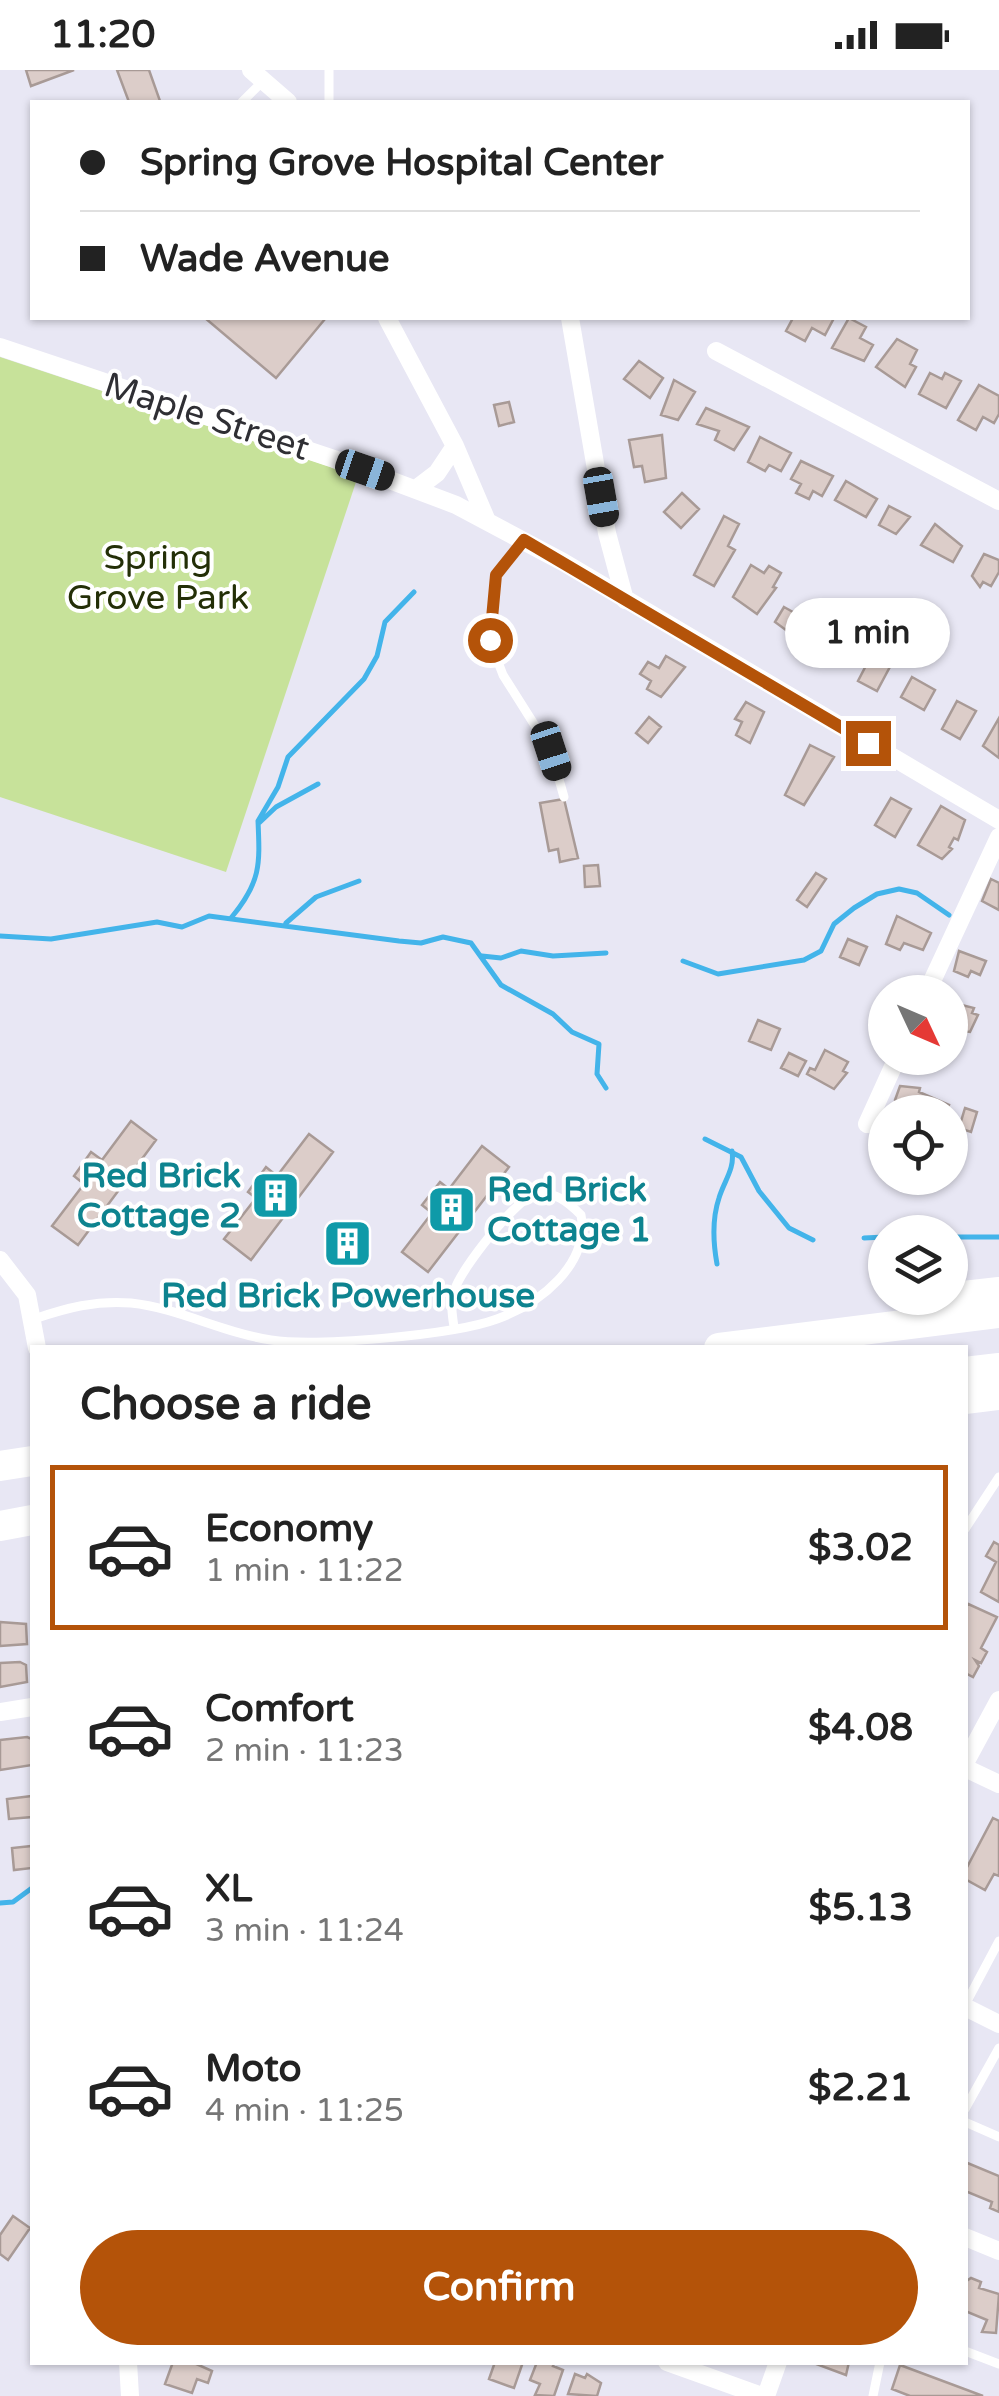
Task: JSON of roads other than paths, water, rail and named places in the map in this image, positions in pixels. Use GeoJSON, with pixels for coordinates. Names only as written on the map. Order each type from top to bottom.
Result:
{"type":"FeatureCollection","features":[{"type":"Feature","properties":{"kind":"highway"},"geometry":{"type":"LineString","coordinates":[[736,1345],[798,1334],[938,1299],[999,1292]]}},
{"type":"Feature","properties":{"kind":"highway"},"geometry":{"type":"LineString","coordinates":[[798,1334],[999,1314]]}},
{"type":"Feature","properties":{"kind":"highway"},"geometry":{"type":"LineString","coordinates":[[968,1372],[999,1368]]}},
{"type":"Feature","properties":{"kind":"highway"},"geometry":{"type":"LineString","coordinates":[[968,1399],[999,1395]]}},
{"type":"Feature","properties":{"kind":"highway"},"geometry":{"type":"LineString","coordinates":[[0,1466],[30,1461]]}},
{"type":"Feature","properties":{"kind":"highway"},"geometry":{"type":"LineString","coordinates":[[0,1526],[30,1520]]}},
{"type":"Feature","properties":{"kind":"street"},"geometry":{"type":"LineString","coordinates":[[257,76],[286,100]]}},
{"type":"Feature","properties":{"kind":"street"},"geometry":{"type":"LineString","coordinates":[[388,320],[455,446],[487,521]]}},
{"type":"Feature","properties":{"kind":"street"},"geometry":{"type":"LineString","coordinates":[[570,320],[607,533],[625,600]]}},
{"type":"Feature","properties":{"kind":"street","name":"Maple Street"},"geometry":{"type":"LineString","coordinates":[[0,348],[416,488],[487,521],[999,820]]}},
{"type":"Feature","properties":{"kind":"street"},"geometry":{"type":"LineString","coordinates":[[716,351],[999,501]]}},
{"type":"Feature","properties":{"kind":"street"},"geometry":{"type":"LineString","coordinates":[[416,488],[436,473],[455,446]]}},
{"type":"Feature","properties":{"kind":"street"},"geometry":{"type":"LineString","coordinates":[[936,975],[999,838]]}},
{"type":"Feature","properties":{"kind":"street"},"geometry":{"type":"LineString","coordinates":[[866,1124],[890,1075]]}},
{"type":"Feature","properties":{"kind":"street"},"geometry":{"type":"LineString","coordinates":[[0,1260],[27,1295],[37,1345]]}},
{"type":"Feature","properties":{"kind":"street"},"geometry":{"type":"LineString","coordinates":[[968,1760],[999,1700]]}},
{"type":"Feature","properties":{"kind":"street"},"geometry":{"type":"LineString","coordinates":[[0,1712],[30,1707]]}},
{"type":"Feature","properties":{"kind":"street"},"geometry":{"type":"LineString","coordinates":[[968,1768],[999,1784]]}},
{"type":"Feature","properties":{"kind":"street"},"geometry":{"type":"LineString","coordinates":[[968,2008],[999,2024]]}},
{"type":"Feature","properties":{"kind":"street"},"geometry":{"type":"LineString","coordinates":[[968,2237],[999,2251]]}},
{"type":"Feature","properties":{"kind":"street"},"geometry":{"type":"LineString","coordinates":[[128,2365],[130,2396]]}},
{"type":"Feature","properties":{"kind":"street"},"geometry":{"type":"LineString","coordinates":[[676,2365],[770,2395],[777,2365]]}},
{"type":"Feature","properties":{"kind":"lane"},"geometry":{"type":"LineString","coordinates":[[329,70],[329,100]]}},
{"type":"Feature","properties":{"kind":"lane"},"geometry":{"type":"LineString","coordinates":[[243,100],[257,76]]}},
{"type":"Feature","properties":{"kind":"lane"},"geometry":{"type":"LineString","coordinates":[[524,540],[496,575],[490,640],[503,675],[551,751],[564,797]]}},
{"type":"Feature","properties":{"kind":"lane"},"geometry":{"type":"LineString","coordinates":[[34,1319],[84,1305],[130,1304],[236,1332],[297,1342],[454,1327],[493,1321],[548,1290],[579,1246],[581,1215],[560,1196],[532,1195],[516,1205],[455,1286],[454,1327]]}},
{"type":"Feature","properties":{"kind":"lane"},"geometry":{"type":"LineString","coordinates":[[968,1524],[999,1477]]}},
{"type":"Feature","properties":{"kind":"lane"},"geometry":{"type":"LineString","coordinates":[[968,2000],[999,1942]]}},
{"type":"Feature","properties":{"kind":"lane"},"geometry":{"type":"LineString","coordinates":[[968,2104],[999,2048]]}},
{"type":"Feature","properties":{"kind":"lane"},"geometry":{"type":"LineString","coordinates":[[968,2123],[999,2137]]}},
{"type":"Feature","properties":{"kind":"lane"},"geometry":{"type":"LineString","coordinates":[[968,2352],[999,2364]]}},
{"type":"Feature","properties":{"kind":"lane"},"geometry":{"type":"LineString","coordinates":[[873,2396],[879,2365]]}},
{"type":"Feature","properties":{"kind":"waterway"},"geometry":{"type":"LineString","coordinates":[[231,918],[253,883],[258,862],[258,821],[278,787],[288,757],[364,679],[377,656],[385,622],[414,592]]}},
{"type":"Feature","properties":{"kind":"waterway"},"geometry":{"type":"LineString","coordinates":[[259,823],[276,807],[318,784]]}},
{"type":"Feature","properties":{"kind":"waterway"},"geometry":{"type":"LineString","coordinates":[[286,923],[316,897],[359,881]]}},
{"type":"Feature","properties":{"kind":"waterway"},"geometry":{"type":"LineString","coordinates":[[683,961],[718,974],[804,960],[821,951],[834,924],[854,908],[877,894],[899,889],[917,893],[949,915]]}},
{"type":"Feature","properties":{"kind":"waterway"},"geometry":{"type":"LineString","coordinates":[[0,936],[51,939],[157,922],[182,927],[209,916],[399,941],[421,943],[443,937],[471,943],[501,985],[553,1014],[572,1032],[599,1044],[597,1074],[606,1088]]}},
{"type":"Feature","properties":{"kind":"waterway"},"geometry":{"type":"LineString","coordinates":[[482,956],[501,958],[521,951],[553,956],[606,953]]}},
{"type":"Feature","properties":{"kind":"waterway"},"geometry":{"type":"LineString","coordinates":[[705,1139],[741,1157],[759,1191],[789,1228],[813,1240]]}},
{"type":"Feature","properties":{"kind":"waterway"},"geometry":{"type":"LineString","coordinates":[[717,1264],[715,1214],[731,1169],[732,1151]]}},
{"type":"Feature","properties":{"kind":"waterway"},"geometry":{"type":"LineString","coordinates":[[968,1237],[999,1237]]}},
{"type":"Feature","properties":{"kind":"waterway"},"geometry":{"type":"LineString","coordinates":[[864,1238],[868,1238]]}},
{"type":"Feature","properties":{"kind":"waterway"},"geometry":{"type":"LineString","coordinates":[[0,1903],[13,1902],[30,1889]]}},
{"type":"Feature","properties":{"kind":"place","name":"Red Brick Cottage 2"},"geometry":{"type":"Point","coordinates":[276,1195]}},
{"type":"Feature","properties":{"kind":"place","name":"Red Brick Cottage 1"},"geometry":{"type":"Point","coordinates":[452,1209]}},
{"type":"Feature","properties":{"kind":"place","name":"Red Brick Powerhouse"},"geometry":{"type":"Point","coordinates":[348,1243]}},
{"type":"Feature","properties":{"kind":"park label","name":"Spring Grove Park"},"geometry":{"type":"Point","coordinates":[158,577]}}]}
